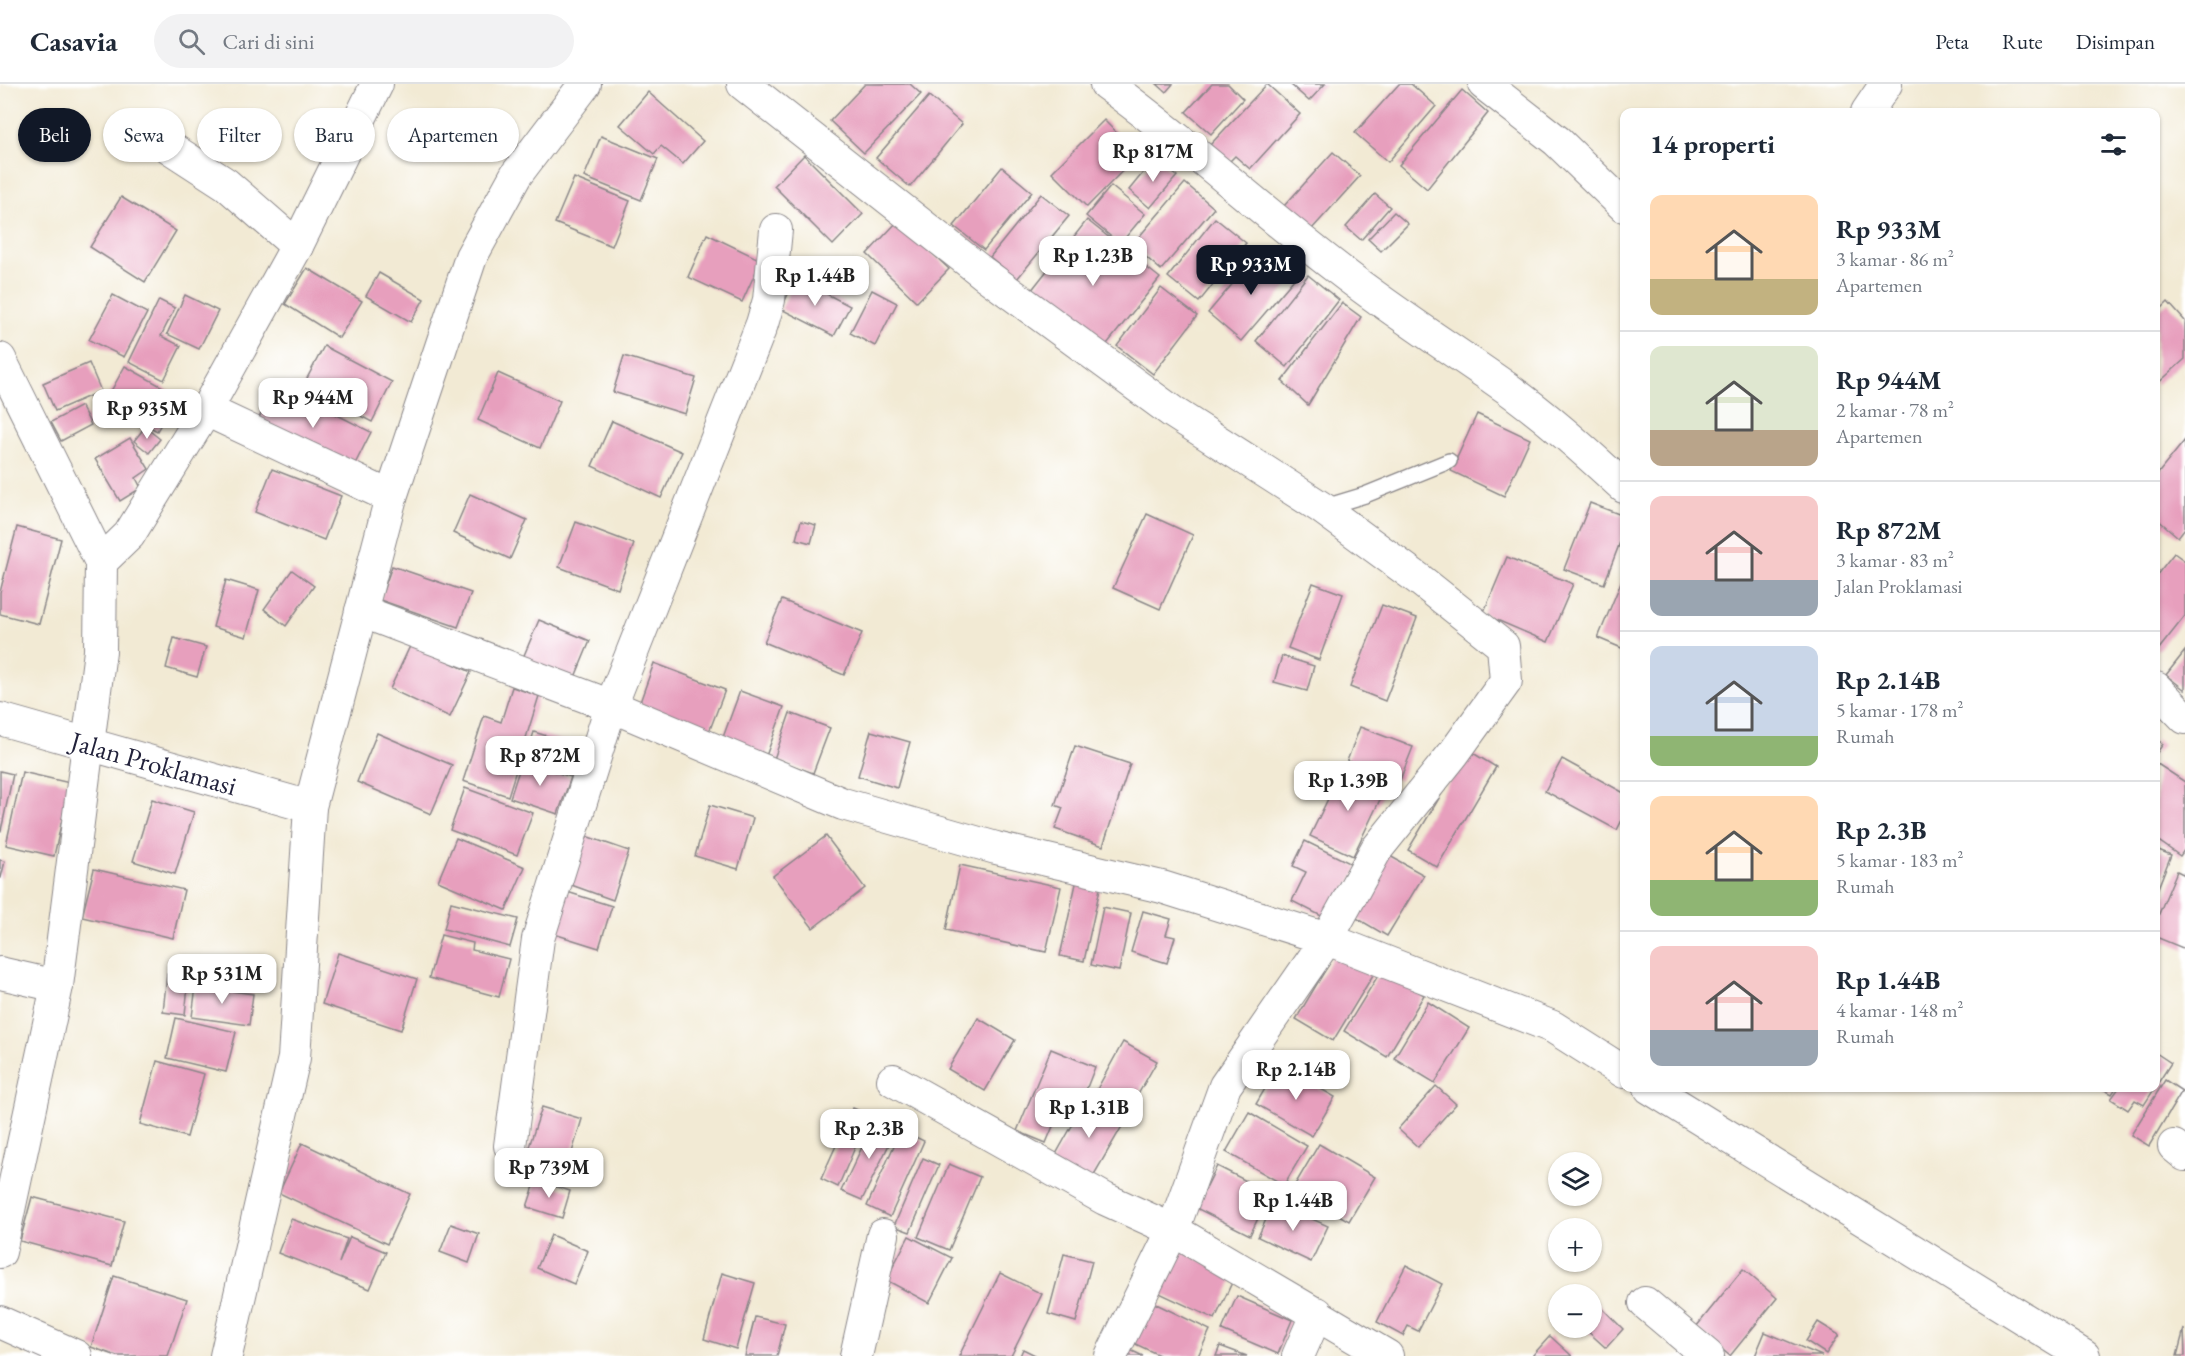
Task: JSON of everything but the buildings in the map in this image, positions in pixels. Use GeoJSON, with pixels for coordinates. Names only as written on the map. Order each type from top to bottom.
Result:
{"type":"FeatureCollection","features":[{"type":"Feature","properties":{"kind":"street"},"geometry":{"type":"LineString","coordinates":[[101,562],[129,536],[206,410],[297,246],[376,84]]}},
{"type":"Feature","properties":{"kind":"street"},"geometry":{"type":"LineString","coordinates":[[226,1356],[294,1058],[310,807],[390,497],[471,257],[516,175],[585,84]]}},
{"type":"Feature","properties":{"kind":"street"},"geometry":{"type":"LineString","coordinates":[[743,84],[983,273],[1174,413],[1322,508],[1420,580],[1503,646],[1506,681],[1454,753],[1376,850],[1326,939],[1225,1086],[1173,1230],[1111,1356]]}},
{"type":"Feature","properties":{"kind":"street"},"geometry":{"type":"LineString","coordinates":[[1106,84],[1157,121],[1337,269],[1423,332],[1496,380],[1558,428],[1620,483]]}},
{"type":"Feature","properties":{"kind":"street"},"geometry":{"type":"LineString","coordinates":[[1484,84],[1557,141],[1620,202]]}},
{"type":"Feature","properties":{"kind":"street"},"geometry":{"type":"LineString","coordinates":[[1870,108],[1886,84]]}},
{"type":"Feature","properties":{"kind":"street"},"geometry":{"type":"LineString","coordinates":[[185,157],[226,184],[297,246]]}},
{"type":"Feature","properties":{"kind":"street"},"geometry":{"type":"LineString","coordinates":[[510,1146],[538,939],[611,706],[762,324],[769,300],[776,230]]}},
{"type":"Feature","properties":{"kind":"street"},"geometry":{"type":"LineString","coordinates":[[0,359],[7,392],[101,562],[100,651],[57,986],[0,1252]]}},
{"type":"Feature","properties":{"kind":"street"},"geometry":{"type":"LineString","coordinates":[[206,410],[390,497]]}},
{"type":"Feature","properties":{"kind":"street"},"geometry":{"type":"LineString","coordinates":[[361,611],[611,706],[843,804],[996,848],[1162,887],[1326,939],[1553,1027],[1620,1069]]}},
{"type":"Feature","properties":{"kind":"street"},"geometry":{"type":"LineString","coordinates":[[2160,692],[2185,718]]}},
{"type":"Feature","properties":{"kind":"street","name":"Jalan Proklamasi"},"geometry":{"type":"LineString","coordinates":[[0,719],[310,807]]}},
{"type":"Feature","properties":{"kind":"street"},"geometry":{"type":"LineString","coordinates":[[0,973],[57,986]]}},
{"type":"Feature","properties":{"kind":"street"},"geometry":{"type":"LineString","coordinates":[[893,1080],[1105,1199],[1173,1230],[1387,1356]]}},
{"type":"Feature","properties":{"kind":"street"},"geometry":{"type":"LineString","coordinates":[[1656,1092],[2084,1356]]}},
{"type":"Feature","properties":{"kind":"street"},"geometry":{"type":"LineString","coordinates":[[856,1356],[883,1235]]}},
{"type":"Feature","properties":{"kind":"street"},"geometry":{"type":"LineString","coordinates":[[1646,1303],[1708,1356]]}},
{"type":"Feature","properties":{"kind":"street"},"geometry":{"type":"LineString","coordinates":[[1298,1356],[1317,1313]]}},
{"type":"Feature","properties":{"kind":"street"},"geometry":{"type":"LineString","coordinates":[[0,1322],[76,1356]]}},
{"type":"Feature","properties":{"kind":"lane"},"geometry":{"type":"LineString","coordinates":[[1322,508],[1365,495],[1449,461]]}}]}
